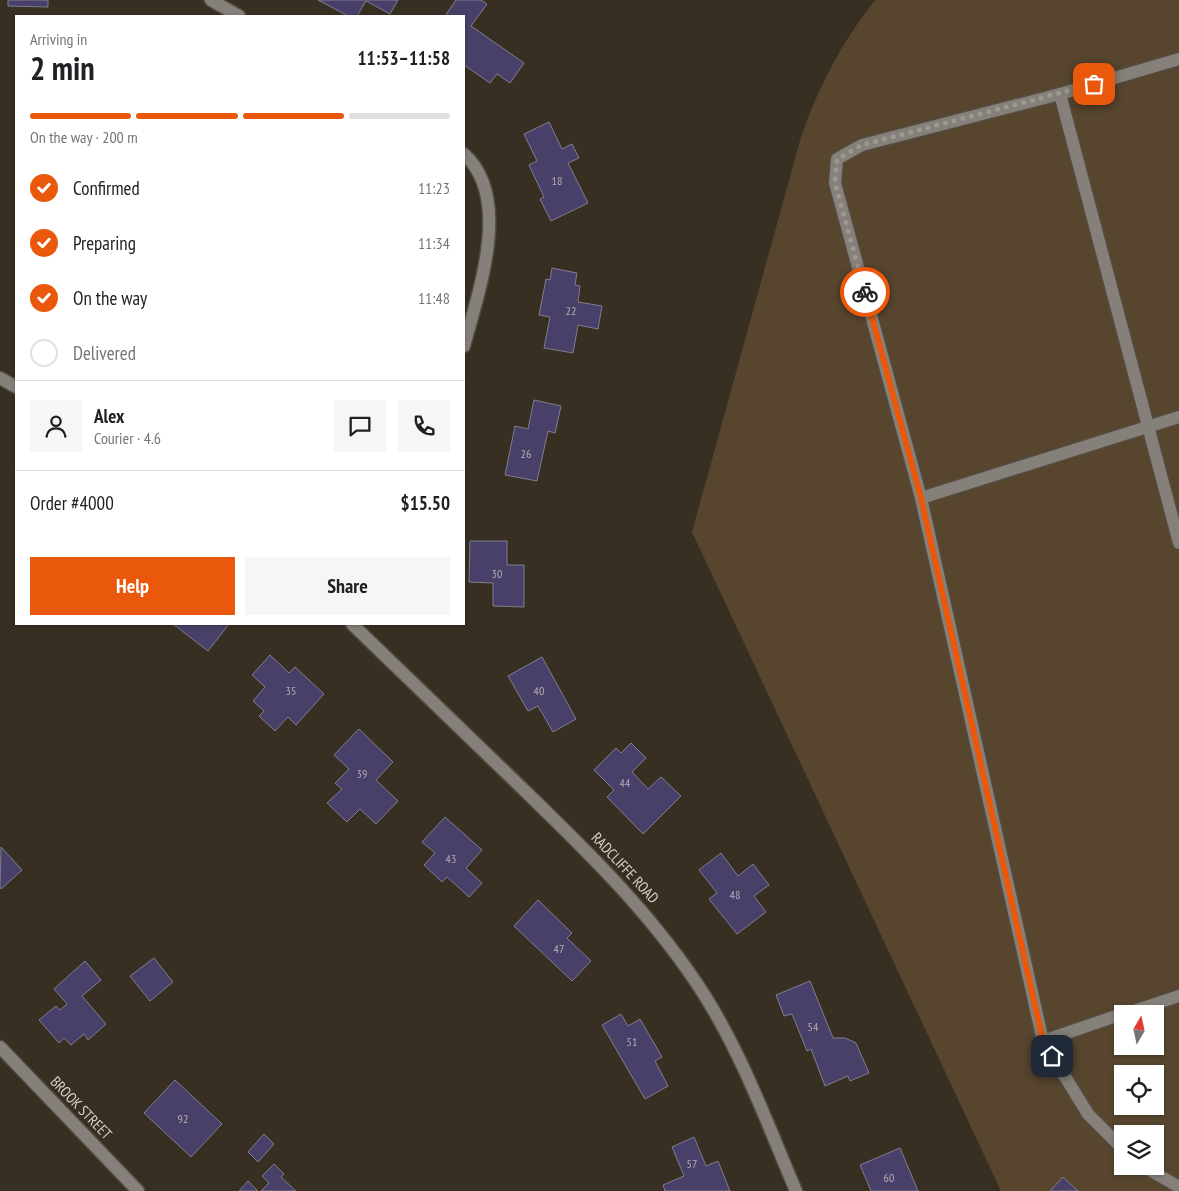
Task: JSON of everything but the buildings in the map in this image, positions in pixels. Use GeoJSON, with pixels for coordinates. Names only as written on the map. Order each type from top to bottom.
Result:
{"type":"FeatureCollection","features":[{"type":"Feature","properties":{"kind":"street"},"geometry":{"type":"LineString","coordinates":[[211,0],[237,15]]}},
{"type":"Feature","properties":{"kind":"street"},"geometry":{"type":"LineString","coordinates":[[1114,1140],[1088,1114],[1043,1041],[921,498],[835,183],[837,159],[862,145],[1060,94],[1179,59]]}},
{"type":"Feature","properties":{"kind":"street"},"geometry":{"type":"LineString","coordinates":[[1060,94],[1179,543]]}},
{"type":"Feature","properties":{"kind":"street"},"geometry":{"type":"LineString","coordinates":[[465,155],[478,171],[484,186],[488,225],[482,277],[465,342]]}},
{"type":"Feature","properties":{"kind":"street"},"geometry":{"type":"LineString","coordinates":[[0,378],[15,386]]}},
{"type":"Feature","properties":{"kind":"street"},"geometry":{"type":"LineString","coordinates":[[921,498],[1179,417]]}},
{"type":"Feature","properties":{"kind":"street","name":"RADCLIFFE ROAD"},"geometry":{"type":"LineString","coordinates":[[360,627],[598,861],[663,934],[704,994],[727,1034],[748,1075],[796,1191]]}},
{"type":"Feature","properties":{"kind":"street"},"geometry":{"type":"LineString","coordinates":[[1152,1005],[1179,996]]}},
{"type":"Feature","properties":{"kind":"street"},"geometry":{"type":"LineString","coordinates":[[1043,1041],[1114,1017]]}},
{"type":"Feature","properties":{"kind":"street","name":"BROOK STREET"},"geometry":{"type":"LineString","coordinates":[[0,1047],[138,1191]]}},
{"type":"Feature","properties":{"kind":"street"},"geometry":{"type":"LineString","coordinates":[[1159,1175],[1179,1186]]}},
{"type":"Feature","properties":{"kind":"shaded area"},"geometry":{"type":"Polygon","coordinates":[[[875,0],[1179,0],[1179,1191],[1001,1191],[692,532],[801,137],[823,83],[852,32],[875,0]]]}},
{"type":"Feature","properties":{"kind":"way so far"},"geometry":{"type":"LineString","coordinates":[[865,292],[835,183],[837,159],[862,145],[1094,84]]}},
{"type":"Feature","properties":{"kind":"route"},"geometry":{"type":"LineString","coordinates":[[865,292],[921,498],[1043,1041],[1052,1056]]}}]}
